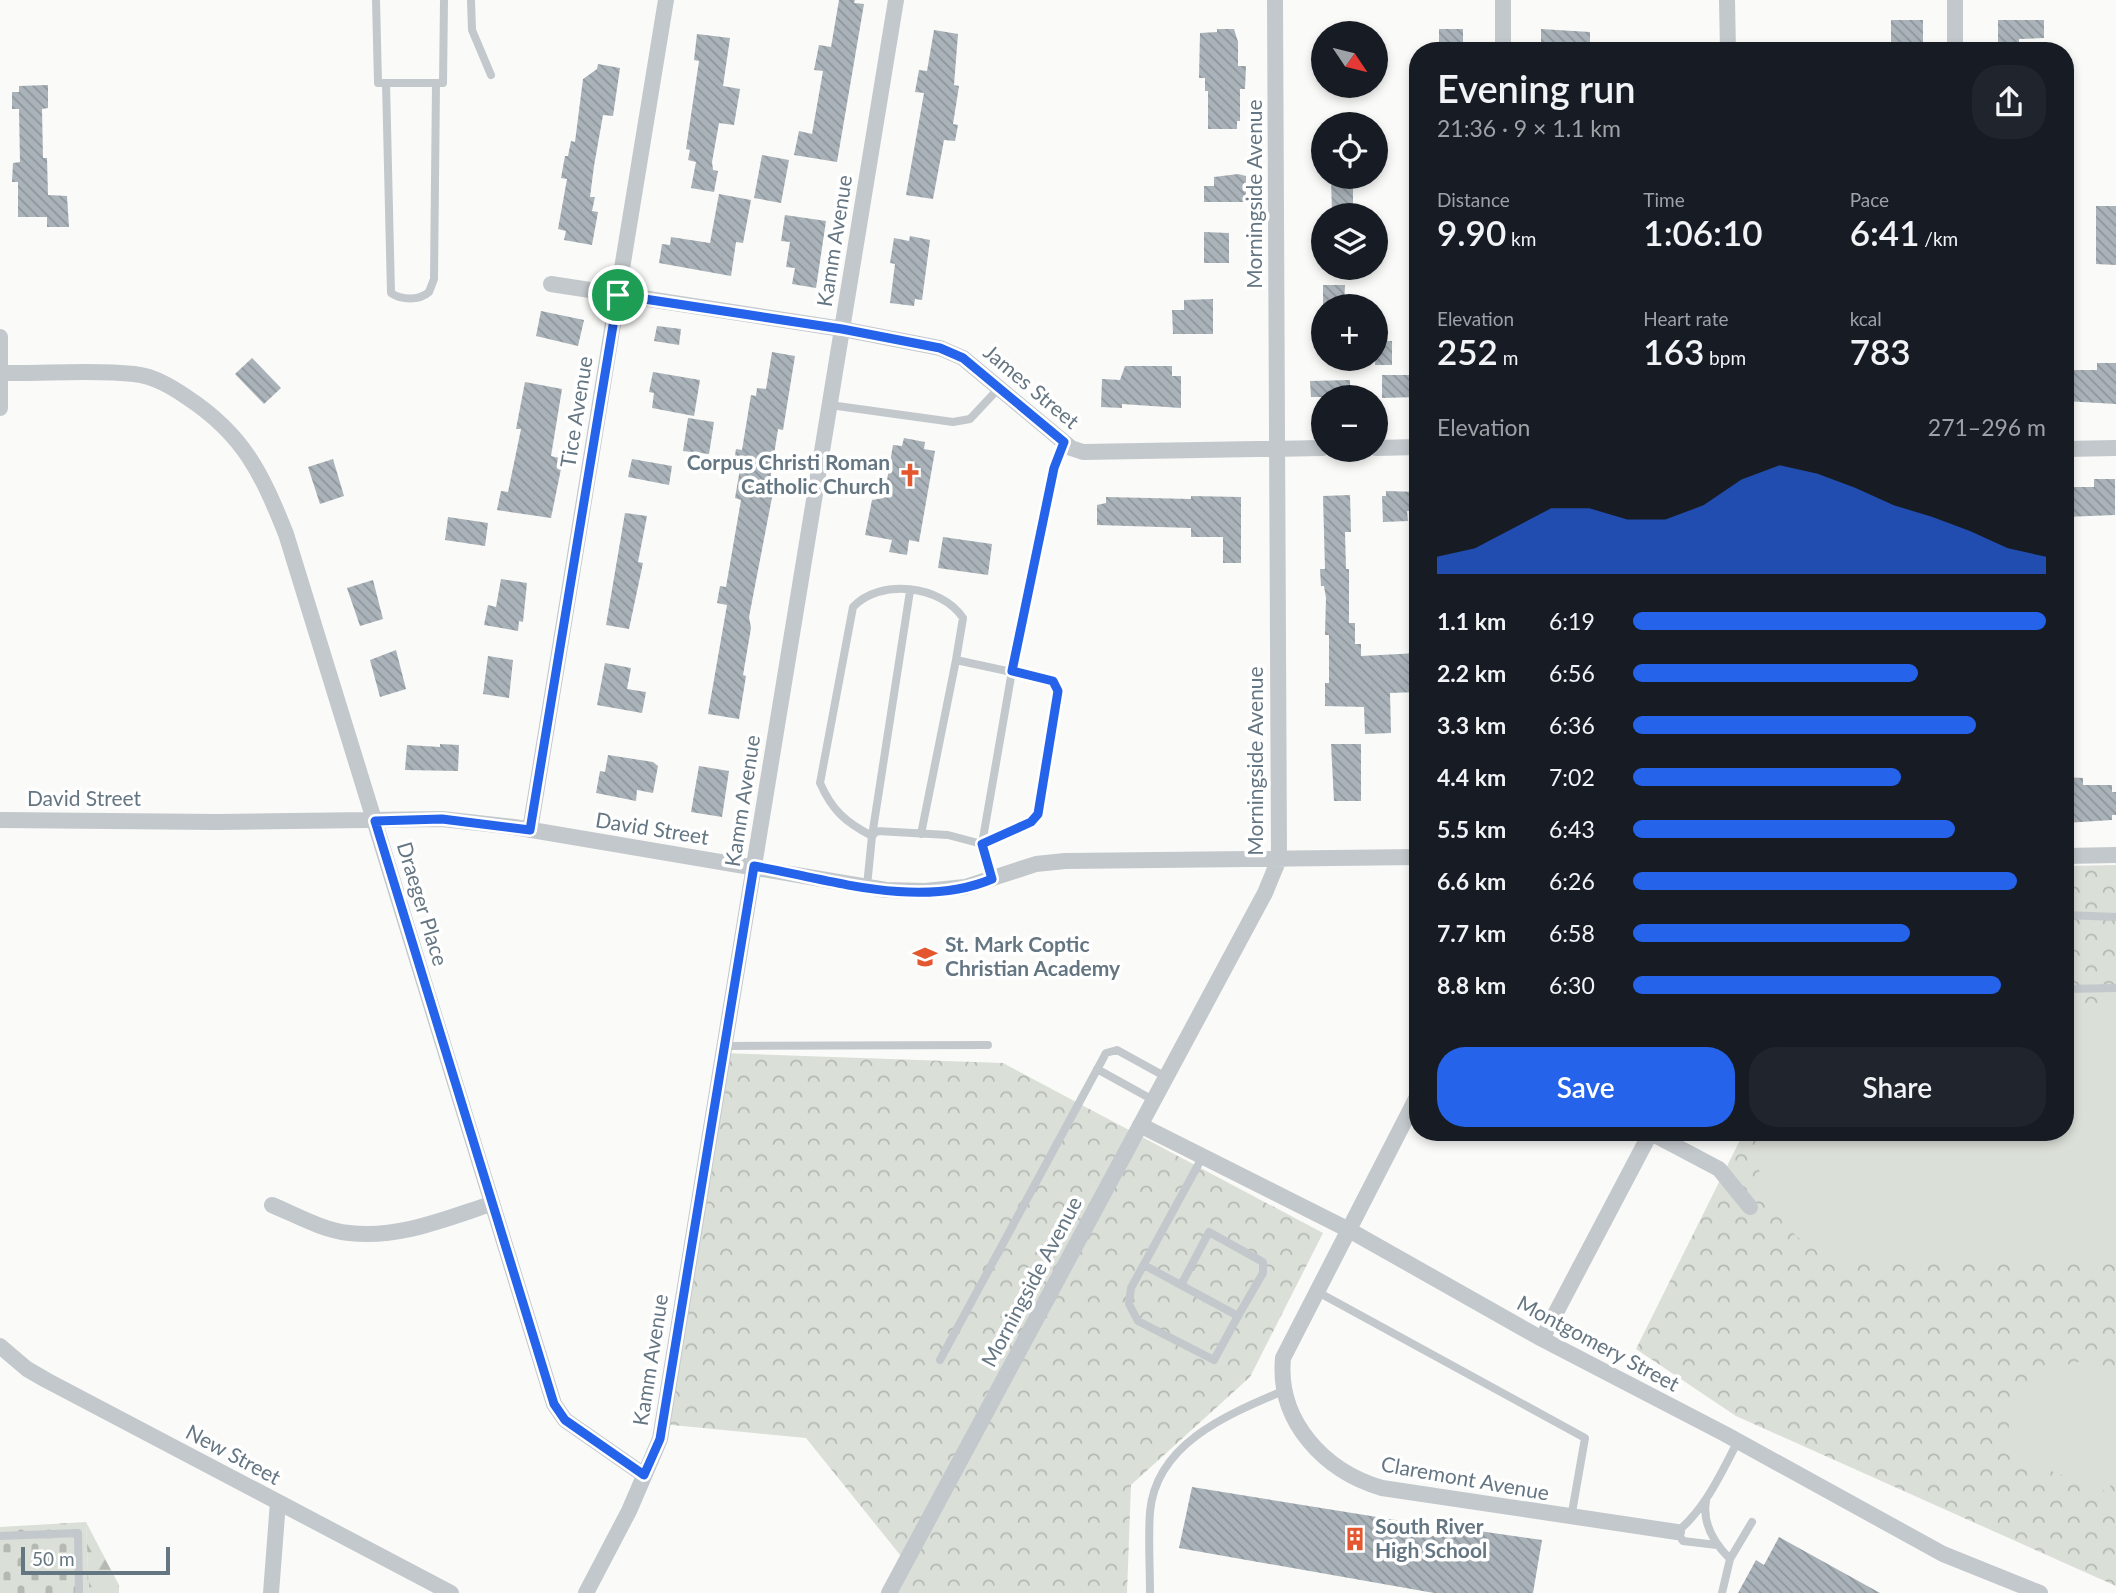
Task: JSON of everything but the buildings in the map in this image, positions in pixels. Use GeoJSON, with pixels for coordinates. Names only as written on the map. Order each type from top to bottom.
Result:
{"type":"FeatureCollection","features":[{"type":"Feature","properties":{"kind":"street","name":"Tice Avenue"},"geometry":{"type":"LineString","coordinates":[[530,830],[666,0]]}},
{"type":"Feature","properties":{"kind":"street","name":"Kamm Avenue"},"geometry":{"type":"LineString","coordinates":[[586,1593],[629,1511],[660,1439],[896,0]]}},
{"type":"Feature","properties":{"kind":"street","name":"Morningside Avenue"},"geometry":{"type":"LineString","coordinates":[[890,1593],[1265,892],[1279,859],[1275,0]]}},
{"type":"Feature","properties":{"kind":"street"},"geometry":{"type":"LineString","coordinates":[[1503,0],[1503,42]]}},
{"type":"Feature","properties":{"kind":"street"},"geometry":{"type":"LineString","coordinates":[[1727,0],[1728,42]]}},
{"type":"Feature","properties":{"kind":"street"},"geometry":{"type":"LineString","coordinates":[[1955,0],[1955,42]]}},
{"type":"Feature","properties":{"kind":"street","name":"James Street"},"geometry":{"type":"LineString","coordinates":[[551,284],[842,329],[940,348],[963,358],[1064,442],[1083,452],[1311,448]]}},
{"type":"Feature","properties":{"kind":"street"},"geometry":{"type":"LineString","coordinates":[[0,337],[0,408]]}},
{"type":"Feature","properties":{"kind":"street","name":"Draeger Place"},"geometry":{"type":"LineString","coordinates":[[1,373],[136,374],[177,390],[231,432],[264,480],[286,534],[554,1404],[565,1420],[644,1475]]}},
{"type":"Feature","properties":{"kind":"street"},"geometry":{"type":"LineString","coordinates":[[1388,448],[1409,447]]}},
{"type":"Feature","properties":{"kind":"street"},"geometry":{"type":"LineString","coordinates":[[2074,449],[2116,448]]}},
{"type":"Feature","properties":{"kind":"street","name":"David Street"},"geometry":{"type":"LineString","coordinates":[[0,820],[442,819],[530,830],[867,886],[925,891],[965,887],[1036,864],[1065,861],[1409,857]]}},
{"type":"Feature","properties":{"kind":"street"},"geometry":{"type":"LineString","coordinates":[[2074,856],[2116,855]]}},
{"type":"Feature","properties":{"kind":"street","name":"Claremont Avenue"},"geometry":{"type":"LineString","coordinates":[[1409,1113],[1283,1358],[1283,1391],[1286,1404],[1314,1447],[1355,1480],[1382,1488],[1680,1537]]}},
{"type":"Feature","properties":{"kind":"street","name":"Montgomery Street"},"geometry":{"type":"LineString","coordinates":[[1140,1125],[1349,1230],[1542,1339],[1738,1441],[1943,1554],[2040,1593]]}},
{"type":"Feature","properties":{"kind":"street"},"geometry":{"type":"LineString","coordinates":[[1542,1339],[1646,1141]]}},
{"type":"Feature","properties":{"kind":"street"},"geometry":{"type":"LineString","coordinates":[[1668,1141],[1719,1169],[1750,1207]]}},
{"type":"Feature","properties":{"kind":"street"},"geometry":{"type":"LineString","coordinates":[[272,1205],[313,1223],[348,1233],[402,1232],[491,1204]]}},
{"type":"Feature","properties":{"kind":"street","name":"New Street"},"geometry":{"type":"LineString","coordinates":[[1,1351],[46,1380],[451,1593]]}},
{"type":"Feature","properties":{"kind":"street"},"geometry":{"type":"LineString","coordinates":[[271,1593],[278,1502]]}},
{"type":"Feature","properties":{"kind":"lane"},"geometry":{"type":"LineString","coordinates":[[376,0],[379,83],[443,83],[444,0]]}},
{"type":"Feature","properties":{"kind":"lane"},"geometry":{"type":"LineString","coordinates":[[471,0],[472,30],[491,75]]}},
{"type":"Feature","properties":{"kind":"lane"},"geometry":{"type":"LineString","coordinates":[[386,83],[391,293],[398,297],[418,298],[429,292],[434,279],[436,83]]}},
{"type":"Feature","properties":{"kind":"lane"},"geometry":{"type":"LineString","coordinates":[[830,405],[953,422],[970,419],[999,388]]}},
{"type":"Feature","properties":{"kind":"lane"},"geometry":{"type":"LineString","coordinates":[[992,879],[982,844],[1012,671],[1054,468],[1064,442]]}},
{"type":"Feature","properties":{"kind":"lane"},"geometry":{"type":"LineString","coordinates":[[872,836],[844,821],[830,805],[820,783],[853,607],[863,597],[883,589],[935,594],[956,607],[963,618],[921,834]]}},
{"type":"Feature","properties":{"kind":"lane"},"geometry":{"type":"LineString","coordinates":[[867,886],[872,836],[911,591]]}},
{"type":"Feature","properties":{"kind":"lane"},"geometry":{"type":"LineString","coordinates":[[872,836],[877,831],[948,835],[982,844],[1031,822],[1038,814],[1058,691],[1053,681],[956,660]]}},
{"type":"Feature","properties":{"kind":"lane"},"geometry":{"type":"LineString","coordinates":[[2074,915],[2116,917]]}},
{"type":"Feature","properties":{"kind":"lane"},"geometry":{"type":"LineString","coordinates":[[2074,989],[2116,988]]}},
{"type":"Feature","properties":{"kind":"lane"},"geometry":{"type":"LineString","coordinates":[[726,1046],[988,1045]]}},
{"type":"Feature","properties":{"kind":"lane"},"geometry":{"type":"LineString","coordinates":[[940,1360],[1106,1053],[1117,1050],[1166,1077]]}},
{"type":"Feature","properties":{"kind":"lane"},"geometry":{"type":"LineString","coordinates":[[1097,1069],[1153,1100]]}},
{"type":"Feature","properties":{"kind":"lane"},"geometry":{"type":"LineString","coordinates":[[1181,1285],[1209,1232],[1264,1262],[1263,1273],[1214,1360],[1138,1321],[1129,1304],[1131,1288],[1203,1156]]}},
{"type":"Feature","properties":{"kind":"lane"},"geometry":{"type":"LineString","coordinates":[[1144,1265],[1238,1316]]}},
{"type":"Feature","properties":{"kind":"lane"},"geometry":{"type":"LineString","coordinates":[[1316,1292],[1585,1438],[1571,1518]]}},
{"type":"Feature","properties":{"kind":"lane"},"geometry":{"type":"LineString","coordinates":[[1150,1593],[1150,1509],[1161,1474],[1181,1448],[1208,1429],[1237,1411],[1283,1391]]}},
{"type":"Feature","properties":{"kind":"lane"},"geometry":{"type":"LineString","coordinates":[[1717,1545],[1680,1537],[1707,1498],[1738,1441]]}},
{"type":"Feature","properties":{"kind":"lane"},"geometry":{"type":"LineString","coordinates":[[1707,1498],[1705,1510],[1708,1528],[1717,1545],[1730,1559]]}},
{"type":"Feature","properties":{"kind":"lane"},"geometry":{"type":"LineString","coordinates":[[1722,1593],[1730,1559],[1752,1522]]}},
{"type":"Feature","properties":{"kind":"lane"},"geometry":{"type":"LineString","coordinates":[[0,1536],[78,1533],[79,1593]]}},
{"type":"Feature","properties":{"kind":"green space"},"geometry":{"type":"Polygon","coordinates":[[[2116,865],[2116,1586],[1736,1416],[1636,1349],[1740,1141],[2074,1141],[2074,866],[2116,865]]]}},
{"type":"Feature","properties":{"kind":"green space"},"geometry":{"type":"Polygon","coordinates":[[[2074,1008],[2116,1009],[2116,1258],[1875,1263],[1837,1258],[1800,1239],[1786,1226],[1765,1192],[1757,1153],[1758,1141],[2074,1141],[2074,1008]]]}},
{"type":"Feature","properties":{"kind":"green space"},"geometry":{"type":"Polygon","coordinates":[[[723,1053],[1003,1063],[1323,1233],[1250,1377],[1131,1485],[1127,1593],[888,1593],[905,1561],[806,1438],[662,1424],[723,1053]]]}},
{"type":"Feature","properties":{"kind":"green space"},"geometry":{"type":"Polygon","coordinates":[[[2082,1361],[2116,1370],[2116,1471],[2108,1492],[2005,1454],[2012,1403],[2040,1371],[2082,1361]]]}},
{"type":"Feature","properties":{"kind":"green space"},"geometry":{"type":"Polygon","coordinates":[[[86,1522],[119,1585],[119,1593],[89,1593],[86,1522]]]}},
{"type":"Feature","properties":{"kind":"green space"},"geometry":{"type":"Polygon","coordinates":[[[86,1522],[89,1593],[0,1593],[0,1527],[86,1522]]]}},
{"type":"Feature","properties":{"kind":"place","name":"Corpus Christi Roman Catholic Church"},"geometry":{"type":"Point","coordinates":[910,475]}},
{"type":"Feature","properties":{"kind":"place","name":"St. Mark Coptic Christian Academy"},"geometry":{"type":"Point","coordinates":[925,957]}},
{"type":"Feature","properties":{"kind":"place","name":"South River High School"},"geometry":{"type":"Point","coordinates":[1355,1539]}},
{"type":"Feature","properties":{"kind":"route"},"geometry":{"type":"LineString","coordinates":[[618,295],[842,329],[940,348],[963,358],[1064,442],[1054,468],[1012,671],[1053,681],[1058,691],[1038,814],[1031,822],[982,844],[992,879],[965,887],[925,891],[886,890],[754,866],[660,1439],[644,1475],[565,1420],[554,1404],[375,821],[442,819],[530,830],[618,295]]}}]}
